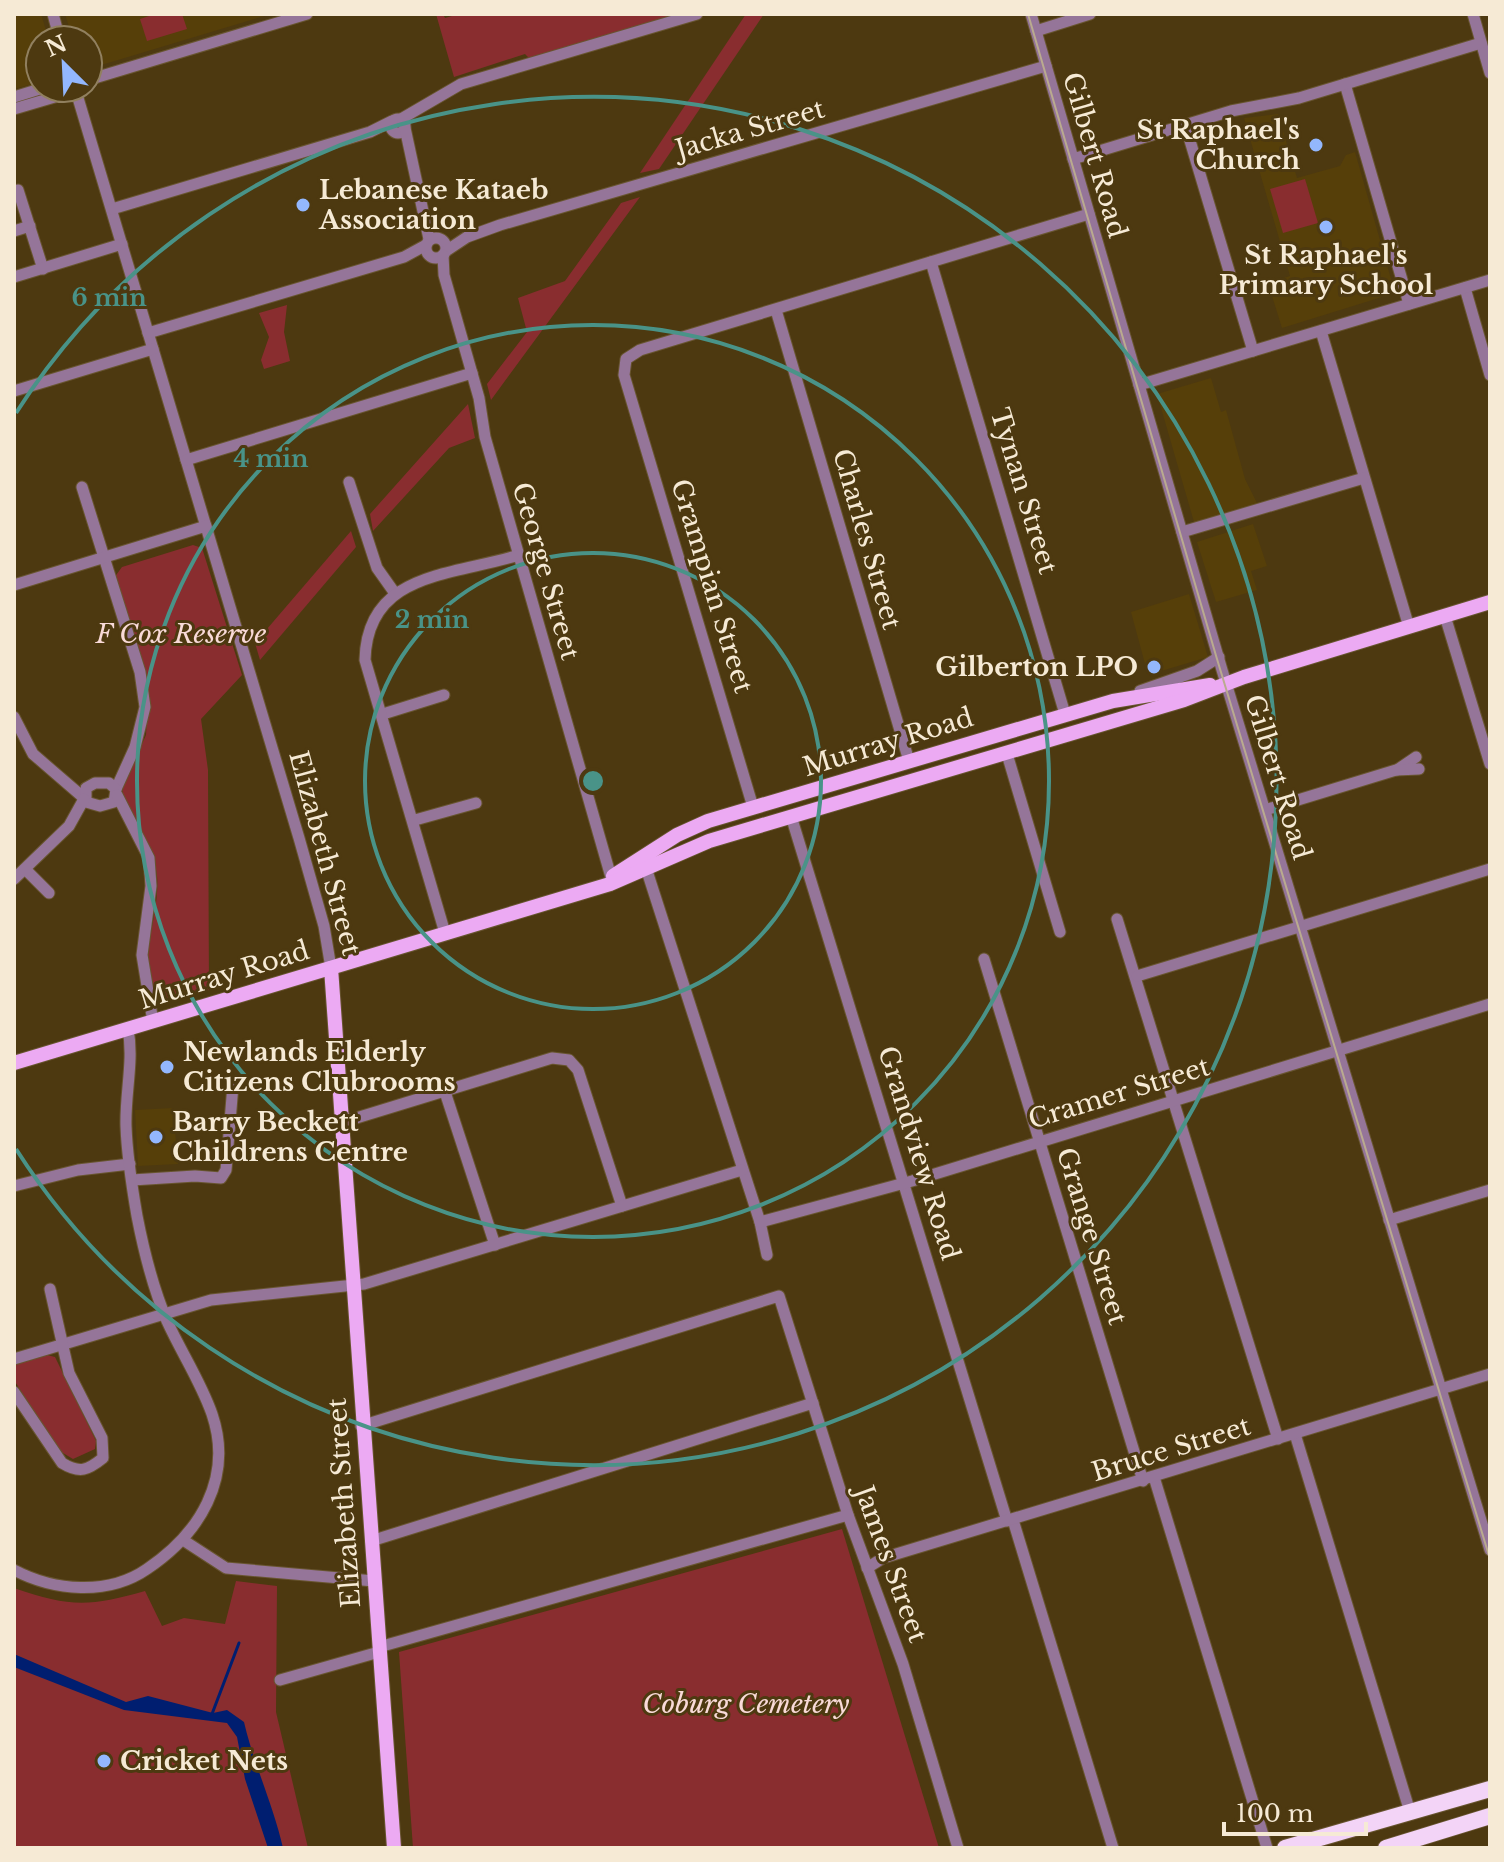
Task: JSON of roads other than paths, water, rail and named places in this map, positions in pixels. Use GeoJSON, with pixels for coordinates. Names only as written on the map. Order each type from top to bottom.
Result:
{"type":"FeatureCollection","features":[{"type":"Feature","properties":{"kind":"highway"},"geometry":{"type":"LineString","coordinates":[[1285,1848],[1490,1789]]}},
{"type":"Feature","properties":{"kind":"highway"},"geometry":{"type":"LineString","coordinates":[[1386,1848],[1490,1816]]}},
{"type":"Feature","properties":{"kind":"main road","name":"Murray Road"},"geometry":{"type":"LineString","coordinates":[[14,1063],[610,884],[690,847],[1184,700],[1224,683],[1490,602]]}},
{"type":"Feature","properties":{"kind":"main road","name":"Murray Road"},"geometry":{"type":"LineString","coordinates":[[584,891],[692,827],[753,807],[1113,701],[1224,683]]}},
{"type":"Feature","properties":{"kind":"main road","name":"Tynan Street"},"geometry":{"type":"LineString","coordinates":[[1065,714],[1071,734]]}},
{"type":"Feature","properties":{"kind":"main road"},"geometry":{"type":"LineString","coordinates":[[1001,734],[1007,754]]}},
{"type":"Feature","properties":{"kind":"main road","name":"Charles Street"},"geometry":{"type":"LineString","coordinates":[[909,761],[915,780]]}},
{"type":"Feature","properties":{"kind":"main road","name":"Grandview Road"},"geometry":{"type":"LineString","coordinates":[[786,798],[791,816]]}},
{"type":"Feature","properties":{"kind":"main road","name":"Grampian Street"},"geometry":{"type":"LineString","coordinates":[[753,807],[758,826]]}},
{"type":"Feature","properties":{"kind":"main road","name":"Elizabeth Street"},"geometry":{"type":"LineString","coordinates":[[331,968],[361,1426],[394,1848]]}},
{"type":"Feature","properties":{"kind":"street"},"geometry":{"type":"LineString","coordinates":[[104,75],[307,14]]}},
{"type":"Feature","properties":{"kind":"street"},"geometry":{"type":"LineString","coordinates":[[112,209],[399,126],[461,84],[697,14]]}},
{"type":"Feature","properties":{"kind":"street","name":"Gilbert Road"},"geometry":{"type":"LineString","coordinates":[[1031,14],[1219,657],[1224,683],[1441,1389],[1485,1515],[1490,1550]]}},
{"type":"Feature","properties":{"kind":"street"},"geometry":{"type":"LineString","coordinates":[[1036,31],[1090,14]]}},
{"type":"Feature","properties":{"kind":"street"},"geometry":{"type":"LineString","coordinates":[[1473,14],[1490,73]]}},
{"type":"Feature","properties":{"kind":"street"},"geometry":{"type":"LineString","coordinates":[[1073,159],[1185,124],[1345,84],[1481,43]]}},
{"type":"Feature","properties":{"kind":"street","name":"Jacka Street"},"geometry":{"type":"LineString","coordinates":[[148,333],[1046,66]]}},
{"type":"Feature","properties":{"kind":"street"},"geometry":{"type":"LineString","coordinates":[[1345,84],[1409,304]]}},
{"type":"Feature","properties":{"kind":"street","name":"Elizabeth Street"},"geometry":{"type":"LineString","coordinates":[[77,104],[112,209],[321,912],[331,968]]}},
{"type":"Feature","properties":{"kind":"street"},"geometry":{"type":"LineString","coordinates":[[1185,124],[1253,351]]}},
{"type":"Feature","properties":{"kind":"street","name":"George Street"},"geometry":{"type":"LineString","coordinates":[[399,126],[472,373],[485,437],[611,877]]}},
{"type":"Feature","properties":{"kind":"street"},"geometry":{"type":"LineString","coordinates":[[14,192],[18,190],[43,269]]}},
{"type":"Feature","properties":{"kind":"street"},"geometry":{"type":"LineString","coordinates":[[776,310],[1089,214]]}},
{"type":"Feature","properties":{"kind":"street"},"geometry":{"type":"LineString","coordinates":[[14,231],[30,226]]}},
{"type":"Feature","properties":{"kind":"street"},"geometry":{"type":"LineString","coordinates":[[14,277],[122,244]]}},
{"type":"Feature","properties":{"kind":"street","name":"Tynan Street"},"geometry":{"type":"LineString","coordinates":[[931,262],[1065,714]]}},
{"type":"Feature","properties":{"kind":"street"},"geometry":{"type":"LineString","coordinates":[[1139,385],[1490,280]]}},
{"type":"Feature","properties":{"kind":"street"},"geometry":{"type":"LineString","coordinates":[[1465,288],[1490,375]]}},
{"type":"Feature","properties":{"kind":"street","name":"Grampian Street"},"geometry":{"type":"LineString","coordinates":[[753,807],[624,375],[626,359],[640,350],[776,310]]}},
{"type":"Feature","properties":{"kind":"street","name":"Charles Street"},"geometry":{"type":"LineString","coordinates":[[776,310],[909,761]]}},
{"type":"Feature","properties":{"kind":"street"},"geometry":{"type":"LineString","coordinates":[[1321,331],[1409,627]]}},
{"type":"Feature","properties":{"kind":"street"},"geometry":{"type":"LineString","coordinates":[[14,391],[153,349]]}},
{"type":"Feature","properties":{"kind":"street"},"geometry":{"type":"LineString","coordinates":[[186,460],[472,373]]}},
{"type":"Feature","properties":{"kind":"street"},"geometry":{"type":"LineString","coordinates":[[1182,532],[1364,478]]}},
{"type":"Feature","properties":{"kind":"street"},"geometry":{"type":"LineString","coordinates":[[349,482],[377,568],[394,592]]}},
{"type":"Feature","properties":{"kind":"street"},"geometry":{"type":"LineString","coordinates":[[14,879],[92,802],[117,792],[142,728],[143,690],[82,487]]}},
{"type":"Feature","properties":{"kind":"street"},"geometry":{"type":"LineString","coordinates":[[14,585],[206,526]]}},
{"type":"Feature","properties":{"kind":"street"},"geometry":{"type":"LineString","coordinates":[[445,933],[415,820],[365,660],[366,634],[379,608],[394,592],[519,555]]}},
{"type":"Feature","properties":{"kind":"street"},"geometry":{"type":"LineString","coordinates":[[1445,616],[1490,764]]}},
{"type":"Feature","properties":{"kind":"street"},"geometry":{"type":"LineString","coordinates":[[1113,701],[1197,671],[1219,657]]}},
{"type":"Feature","properties":{"kind":"street"},"geometry":{"type":"LineString","coordinates":[[383,714],[444,695]]}},
{"type":"Feature","properties":{"kind":"street"},"geometry":{"type":"LineString","coordinates":[[14,717],[33,754],[92,802],[134,826]]}},
{"type":"Feature","properties":{"kind":"street"},"geometry":{"type":"LineString","coordinates":[[1007,754],[1060,932]]}},
{"type":"Feature","properties":{"kind":"street"},"geometry":{"type":"LineString","coordinates":[[61,776],[91,784],[105,782],[130,757]]}},
{"type":"Feature","properties":{"kind":"street"},"geometry":{"type":"LineString","coordinates":[[1265,810],[1418,763]]}},
{"type":"Feature","properties":{"kind":"street"},"geometry":{"type":"LineString","coordinates":[[105,782],[117,792],[146,847],[151,872],[142,955],[153,1022]]}},
{"type":"Feature","properties":{"kind":"street"},"geometry":{"type":"LineString","coordinates":[[91,784],[92,802]]}},
{"type":"Feature","properties":{"kind":"street"},"geometry":{"type":"LineString","coordinates":[[415,820],[476,803]]}},
{"type":"Feature","properties":{"kind":"street","name":"Grandview Road"},"geometry":{"type":"LineString","coordinates":[[791,816],[902,1183],[1113,1848]]}},
{"type":"Feature","properties":{"kind":"street"},"geometry":{"type":"LineString","coordinates":[[646,868],[760,1222],[767,1255]]}},
{"type":"Feature","properties":{"kind":"street"},"geometry":{"type":"LineString","coordinates":[[25,869],[49,893]]}},
{"type":"Feature","properties":{"kind":"street"},"geometry":{"type":"LineString","coordinates":[[1137,976],[1490,869]]}},
{"type":"Feature","properties":{"kind":"street"},"geometry":{"type":"LineString","coordinates":[[1117,919],[1176,1100],[1278,1439]]}},
{"type":"Feature","properties":{"kind":"street","name":"Grange Street"},"geometry":{"type":"LineString","coordinates":[[984,959],[1039,1140],[1267,1848]]}},
{"type":"Feature","properties":{"kind":"street","name":"Cramer Street"},"geometry":{"type":"LineString","coordinates":[[760,1222],[902,1183],[1490,1004]]}},
{"type":"Feature","properties":{"kind":"street"},"geometry":{"type":"LineString","coordinates":[[14,1570],[64,1587],[106,1586],[142,1573],[183,1540],[199,1522],[215,1484],[217,1449],[213,1416],[164,1314],[149,1272],[132,1180],[126,1126],[131,1048],[128,1029]]}},
{"type":"Feature","properties":{"kind":"street"},"geometry":{"type":"LineString","coordinates":[[340,1123],[552,1058],[569,1060],[578,1070],[622,1206]]}},
{"type":"Feature","properties":{"kind":"street"},"geometry":{"type":"LineString","coordinates":[[132,1180],[195,1176],[221,1178],[226,1170],[233,1085]]}},
{"type":"Feature","properties":{"kind":"street"},"geometry":{"type":"LineString","coordinates":[[445,1092],[495,1245]]}},
{"type":"Feature","properties":{"kind":"street"},"geometry":{"type":"LineString","coordinates":[[14,1186],[78,1170],[130,1164]]}},
{"type":"Feature","properties":{"kind":"street"},"geometry":{"type":"LineString","coordinates":[[14,1359],[211,1300],[364,1284],[742,1170]]}},
{"type":"Feature","properties":{"kind":"street"},"geometry":{"type":"LineString","coordinates":[[1389,1220],[1490,1190]]}},
{"type":"Feature","properties":{"kind":"street"},"geometry":{"type":"LineString","coordinates":[[14,1392],[62,1463],[74,1471],[88,1470],[103,1458],[102,1438],[69,1373],[50,1289]]}},
{"type":"Feature","properties":{"kind":"street","name":"James Street"},"geometry":{"type":"LineString","coordinates":[[361,1426],[779,1296],[848,1515],[903,1664],[958,1848]]}},
{"type":"Feature","properties":{"kind":"street","name":"Bruce Street"},"geometry":{"type":"LineString","coordinates":[[867,1568],[883,1558],[1490,1374]]}},
{"type":"Feature","properties":{"kind":"street"},"geometry":{"type":"LineString","coordinates":[[371,1541],[813,1403]]}},
{"type":"Feature","properties":{"kind":"street"},"geometry":{"type":"LineString","coordinates":[[1295,1434],[1410,1812]]}},
{"type":"Feature","properties":{"kind":"street"},"geometry":{"type":"LineString","coordinates":[[280,1680],[848,1515]]}},
{"type":"Feature","properties":{"kind":"street"},"geometry":{"type":"LineString","coordinates":[[183,1540],[226,1568],[374,1581]]}},
{"type":"Feature","properties":{"kind":"waterway"},"geometry":{"type":"LineString","coordinates":[[212,1714],[239,1643]]}},
{"type":"Feature","properties":{"kind":"tram line"},"geometry":{"type":"LineString","coordinates":[[1028,14],[1217,659],[1490,1559]]}},
{"type":"Feature","properties":{"kind":"place","name":"St Raphael's Church"},"geometry":{"type":"Point","coordinates":[1316,145]}},
{"type":"Feature","properties":{"kind":"place","name":"Lebanese Kataeb Association"},"geometry":{"type":"Point","coordinates":[303,205]}},
{"type":"Feature","properties":{"kind":"place","name":"St Raphael's Primary School"},"geometry":{"type":"Point","coordinates":[1326,227]}},
{"type":"Feature","properties":{"kind":"place","name":"Gilberton LPO"},"geometry":{"type":"Point","coordinates":[1154,667]}},
{"type":"Feature","properties":{"kind":"place","name":"Newlands Elderly Citizens Clubrooms"},"geometry":{"type":"Point","coordinates":[167,1067]}},
{"type":"Feature","properties":{"kind":"place","name":"Barry Beckett Childrens Centre"},"geometry":{"type":"Point","coordinates":[156,1137]}},
{"type":"Feature","properties":{"kind":"place","name":"Cricket Nets"},"geometry":{"type":"Point","coordinates":[104,1761]}},
{"type":"Feature","properties":{"kind":"park label","name":"F Cox Reserve"},"geometry":{"type":"Point","coordinates":[181,634]}},
{"type":"Feature","properties":{"kind":"park label","name":"Coburg Cemetery"},"geometry":{"type":"Point","coordinates":[746,1704]}}]}
